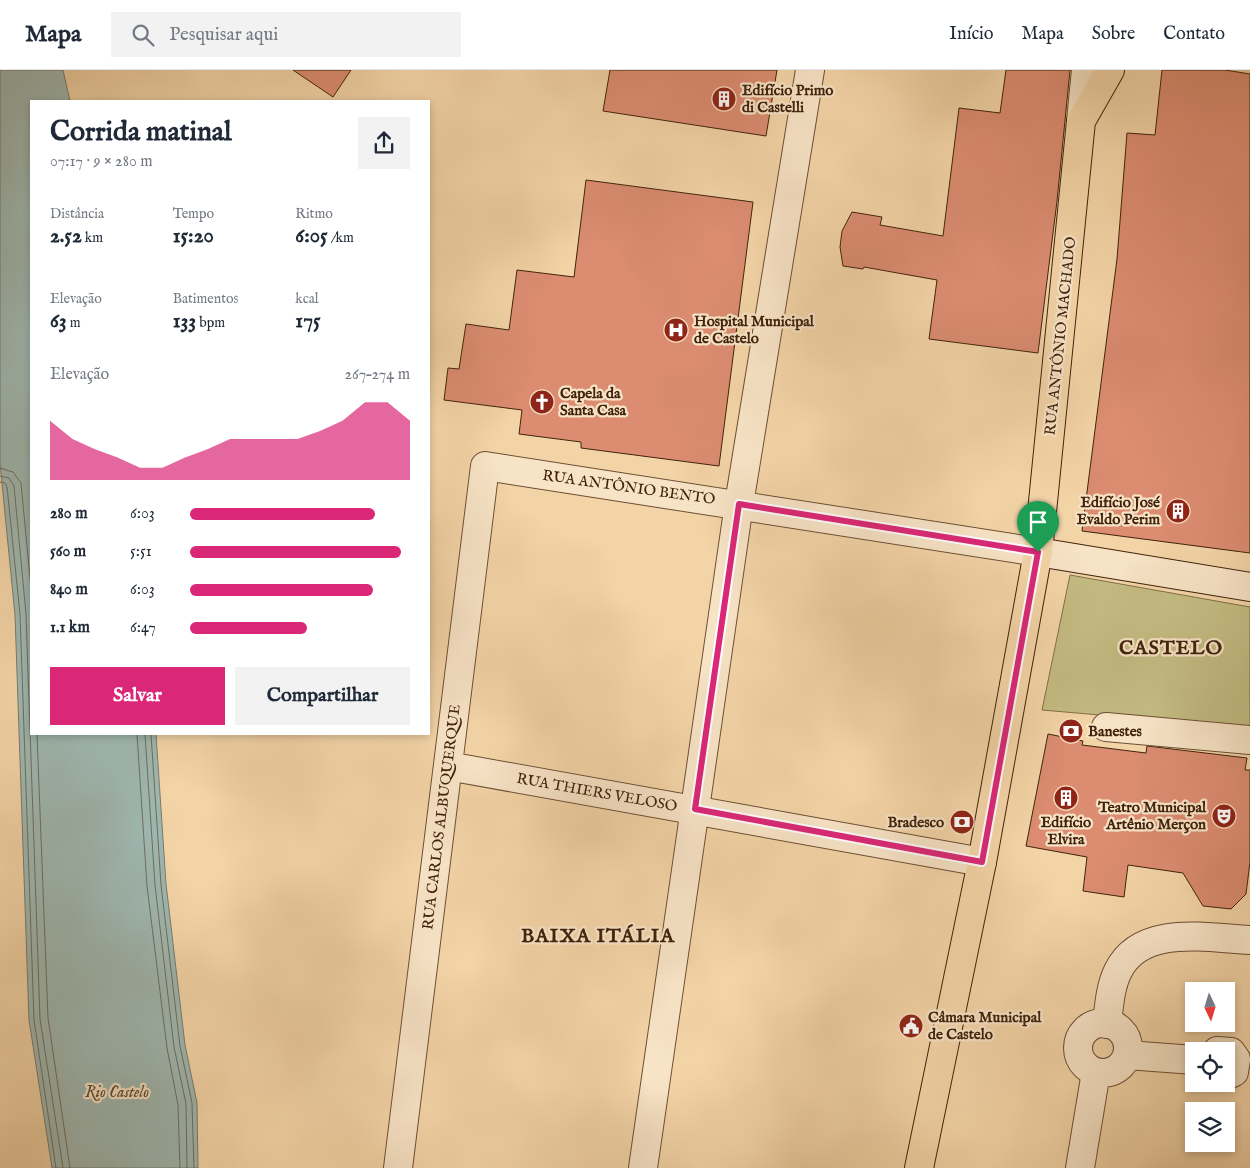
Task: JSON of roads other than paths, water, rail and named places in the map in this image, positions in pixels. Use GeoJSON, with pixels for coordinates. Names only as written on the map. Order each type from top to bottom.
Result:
{"type":"FeatureCollection","features":[{"type":"Feature","properties":{"kind":"main road","name":"RUA ANTÔNIO MACHADO"},"geometry":{"type":"LineString","coordinates":[[919,1168],[982,862],[1038,552],[1081,121],[1110,70]]}},
{"type":"Feature","properties":{"kind":"street"},"geometry":{"type":"LineString","coordinates":[[643,1168],[739,504],[810,70]]}},
{"type":"Feature","properties":{"kind":"street","name":"RUA ANTÔNIO MACHADO"},"geometry":{"type":"LineString","coordinates":[[1081,121],[1086,70]]}},
{"type":"Feature","properties":{"kind":"street","name":"RUA ANTÔNIO BENTO"},"geometry":{"type":"LineString","coordinates":[[485,466],[739,504],[1250,587]]}},
{"type":"Feature","properties":{"kind":"street","name":"RUA CARLOS ALBUQUERQUE"},"geometry":{"type":"LineString","coordinates":[[398,1168],[485,466]]}},
{"type":"Feature","properties":{"kind":"street"},"geometry":{"type":"LineString","coordinates":[[1106,727],[1250,740]]}},
{"type":"Feature","properties":{"kind":"street","name":"RUA THIERS VELOSO"},"geometry":{"type":"LineString","coordinates":[[448,766],[982,862]]}},
{"type":"Feature","properties":{"kind":"street"},"geometry":{"type":"LineString","coordinates":[[1107,1024],[1111,992],[1118,971],[1134,949],[1152,940],[1194,937],[1250,940]]}},
{"type":"Feature","properties":{"kind":"street"},"geometry":{"type":"LineString","coordinates":[[1107,1024],[1122,1032],[1128,1047],[1127,1054],[1124,1062],[1112,1072],[1096,1072],[1088,1068],[1079,1055],[1080,1039],[1091,1027],[1107,1024]]}},
{"type":"Feature","properties":{"kind":"street"},"geometry":{"type":"LineString","coordinates":[[1127,1054],[1185,1059]]}},
{"type":"Feature","properties":{"kind":"street"},"geometry":{"type":"LineString","coordinates":[[1080,1168],[1096,1072]]}},
{"type":"Feature","properties":{"kind":"water","name":"Rio Castelo"},"geometry":{"type":"Polygon","coordinates":[[[0,70],[63,70],[70,100],[30,100],[30,735],[156,735],[166,884],[185,1045],[197,1103],[198,1168],[52,1168],[29,1020],[15,615],[0,463],[0,70]]]}},
{"type":"Feature","properties":{"kind":"place","name":"Edifício Primo di Castelli"},"geometry":{"type":"Point","coordinates":[724,99]}},
{"type":"Feature","properties":{"kind":"place","name":"Hospital Municipal de Castelo"},"geometry":{"type":"Point","coordinates":[676,330]}},
{"type":"Feature","properties":{"kind":"place","name":"Capela da Santa Casa"},"geometry":{"type":"Point","coordinates":[542,402]}},
{"type":"Feature","properties":{"kind":"place","name":"Edifício José Evaldo Perim"},"geometry":{"type":"Point","coordinates":[1178,511]}},
{"type":"Feature","properties":{"kind":"place","name":"Banestes"},"geometry":{"type":"Point","coordinates":[1071,731]}},
{"type":"Feature","properties":{"kind":"place","name":"Edifício Elvira"},"geometry":{"type":"Point","coordinates":[1066,798]}},
{"type":"Feature","properties":{"kind":"place","name":"Teatro Municipal Artênio Merçon"},"geometry":{"type":"Point","coordinates":[1224,816]}},
{"type":"Feature","properties":{"kind":"place","name":"Bradesco"},"geometry":{"type":"Point","coordinates":[962,822]}},
{"type":"Feature","properties":{"kind":"place","name":"Câmara Municipal de Castelo"},"geometry":{"type":"Point","coordinates":[911,1026]}},
{"type":"Feature","properties":{"kind":"district","name":"CASTELO"},"geometry":{"type":"Point","coordinates":[1171,647]}},
{"type":"Feature","properties":{"kind":"district","name":"BAIXA ITÁLIA"},"geometry":{"type":"Point","coordinates":[598,935]}}]}
